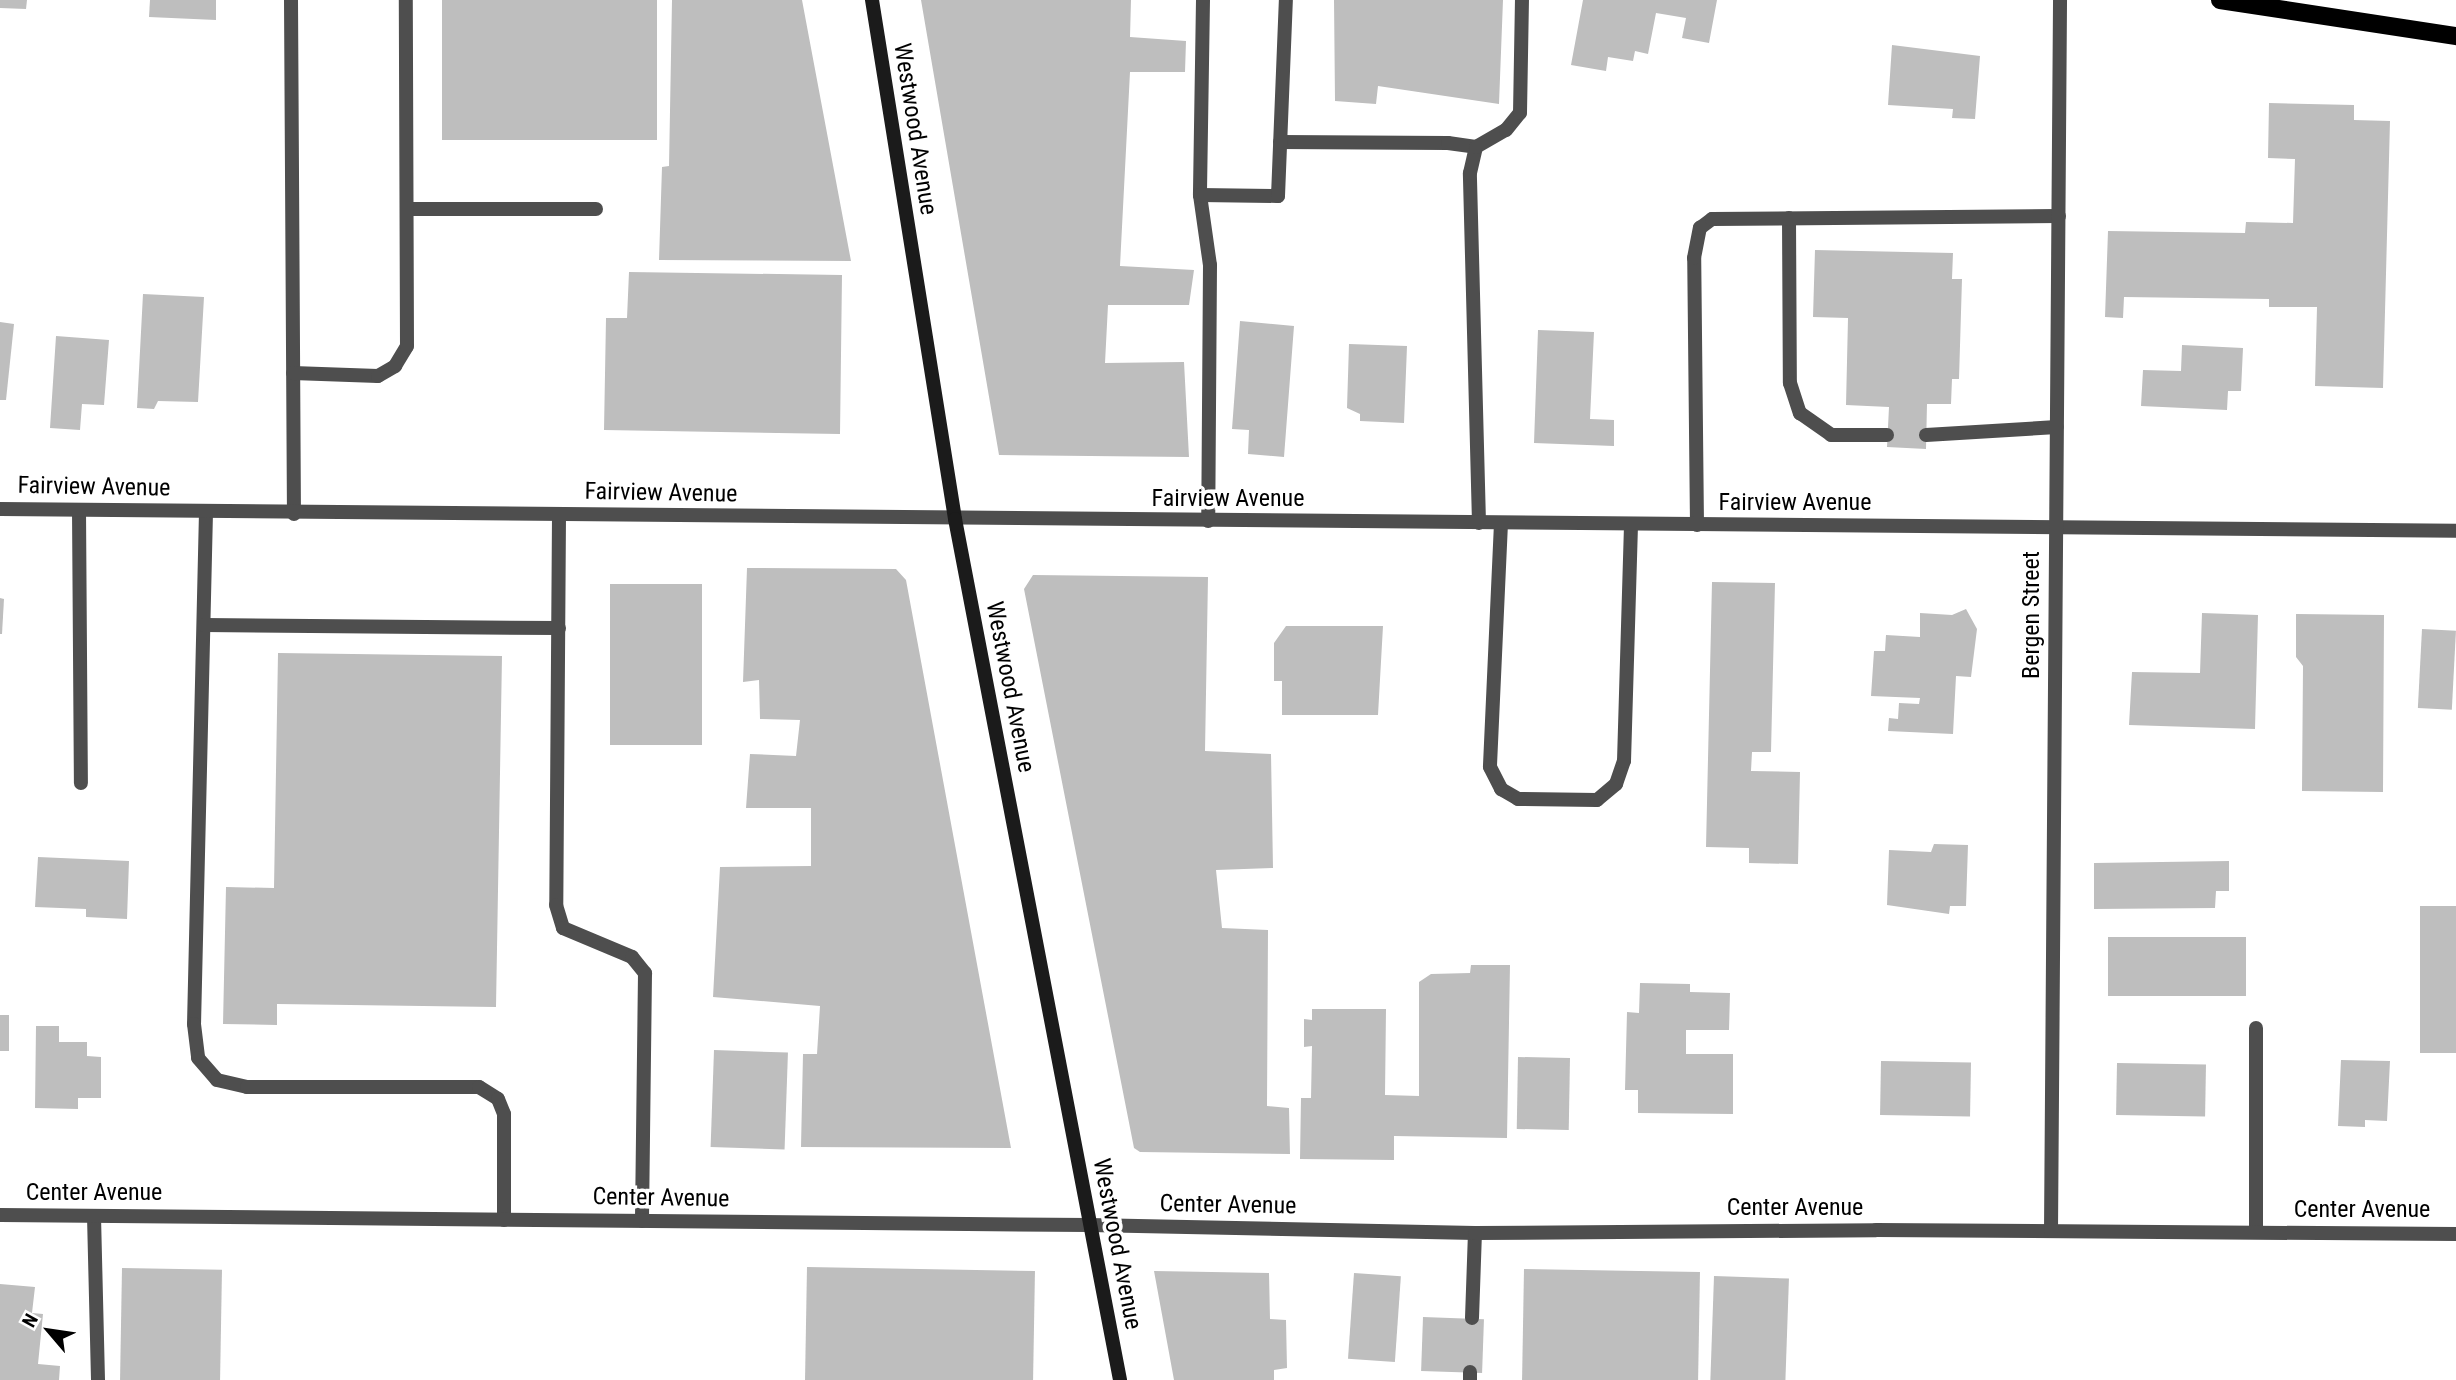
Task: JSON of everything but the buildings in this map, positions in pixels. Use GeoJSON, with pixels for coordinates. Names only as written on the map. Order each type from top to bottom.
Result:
{"type":"FeatureCollection","features":[{"type":"Feature","properties":{"kind":"main road","name":"Westwood Avenue"},"geometry":{"type":"LineString","coordinates":[[872,0],[955,519],[1121,1380]]}},
{"type":"Feature","properties":{"kind":"main road"},"geometry":{"type":"LineString","coordinates":[[2220,0],[2456,36]]}},
{"type":"Feature","properties":{"kind":"street"},"geometry":{"type":"LineString","coordinates":[[291,0],[294,514]]}},
{"type":"Feature","properties":{"kind":"street"},"geometry":{"type":"LineString","coordinates":[[293,373],[378,376],[395,366],[408,346],[406,0]]}},
{"type":"Feature","properties":{"kind":"street"},"geometry":{"type":"LineString","coordinates":[[1203,0],[1200,195],[1210,265],[1208,521]]}},
{"type":"Feature","properties":{"kind":"street"},"geometry":{"type":"LineString","coordinates":[[1200,195],[1278,196],[1286,0]]}},
{"type":"Feature","properties":{"kind":"street"},"geometry":{"type":"LineString","coordinates":[[1280,142],[1448,143],[1476,147],[1506,130],[1520,113],[1522,0]]}},
{"type":"Feature","properties":{"kind":"street","name":"Bergen Street"},"geometry":{"type":"LineString","coordinates":[[2051,1231],[2060,0]]}},
{"type":"Feature","properties":{"kind":"street"},"geometry":{"type":"LineString","coordinates":[[1476,147],[1470,173],[1479,523]]}},
{"type":"Feature","properties":{"kind":"street"},"geometry":{"type":"LineString","coordinates":[[407,209],[596,209]]}},
{"type":"Feature","properties":{"kind":"street"},"geometry":{"type":"LineString","coordinates":[[1697,525],[1694,258],[1700,228],[1712,219],[2059,216]]}},
{"type":"Feature","properties":{"kind":"street"},"geometry":{"type":"LineString","coordinates":[[1789,218],[1790,383],[1800,413],[1831,435],[1887,435]]}},
{"type":"Feature","properties":{"kind":"street"},"geometry":{"type":"LineString","coordinates":[[1926,435],[2057,427]]}},
{"type":"Feature","properties":{"kind":"street","name":"Fairview Avenue"},"geometry":{"type":"LineString","coordinates":[[0,509],[294,514],[2456,531]]}},
{"type":"Feature","properties":{"kind":"street"},"geometry":{"type":"LineString","coordinates":[[79,510],[80,783]]}},
{"type":"Feature","properties":{"kind":"street"},"geometry":{"type":"LineString","coordinates":[[206,512],[194,1024],[198,1058],[218,1080],[247,1087],[479,1087],[498,1099],[504,1114],[504,1220]]}},
{"type":"Feature","properties":{"kind":"street"},"geometry":{"type":"LineString","coordinates":[[559,515],[556,905],[563,928],[632,957],[645,973],[642,1220]]}},
{"type":"Feature","properties":{"kind":"street"},"geometry":{"type":"LineString","coordinates":[[1501,523],[1490,767],[1501,789],[1518,799],[1597,800],[1616,784],[1624,761],[1631,524]]}},
{"type":"Feature","properties":{"kind":"street"},"geometry":{"type":"LineString","coordinates":[[204,625],[559,628]]}},
{"type":"Feature","properties":{"kind":"street"},"geometry":{"type":"LineString","coordinates":[[2256,1028],[2256,1232]]}},
{"type":"Feature","properties":{"kind":"street","name":"Center Avenue"},"geometry":{"type":"LineString","coordinates":[[0,1215],[1089,1225],[1475,1233],[2051,1231],[2456,1234]]}},
{"type":"Feature","properties":{"kind":"street"},"geometry":{"type":"LineString","coordinates":[[94,1216],[98,1380]]}},
{"type":"Feature","properties":{"kind":"street"},"geometry":{"type":"LineString","coordinates":[[1472,1318],[1475,1233]]}}]}
